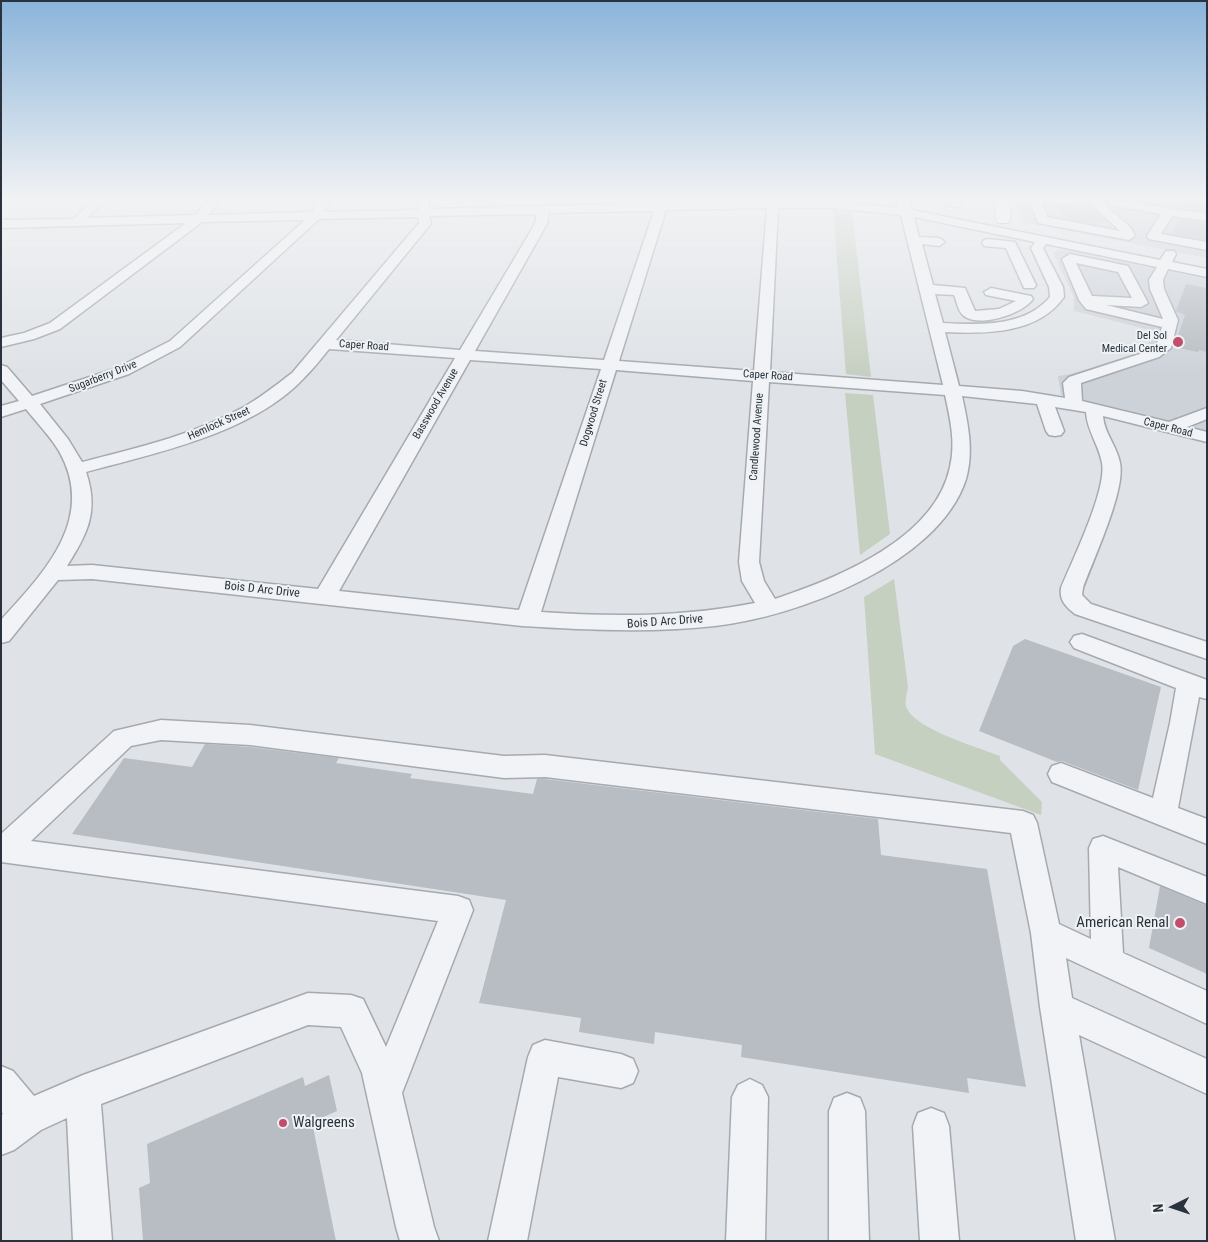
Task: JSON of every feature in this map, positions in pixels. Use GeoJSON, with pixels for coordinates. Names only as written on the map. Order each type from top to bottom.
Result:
{"type":"FeatureCollection","features":[{"type":"Feature","properties":{"kind":"street"},"geometry":{"type":"LineString","coordinates":[[1,343],[41,332],[65,319],[147,258]]}},
{"type":"Feature","properties":{"kind":"street","name":"Sugarberry Drive"},"geometry":{"type":"LineString","coordinates":[[1,412],[123,371],[175,344],[270,258]]}},
{"type":"Feature","properties":{"kind":"street","name":"Hemlock Street"},"geometry":{"type":"LineString","coordinates":[[75,470],[187,439],[240,417],[283,389],[298,376],[396,258]]}},
{"type":"Feature","properties":{"kind":"street","name":"Basswood Avenue"},"geometry":{"type":"LineString","coordinates":[[325,596],[521,258]]}},
{"type":"Feature","properties":{"kind":"street","name":"Dogwood Street"},"geometry":{"type":"LineString","coordinates":[[528,618],[645,258]]}},
{"type":"Feature","properties":{"kind":"street","name":"Candlewood Avenue"},"geometry":{"type":"LineString","coordinates":[[769,258],[749,571],[758,594],[770,607]]}},
{"type":"Feature","properties":{"kind":"street","name":"Bois D Arc Drive"},"geometry":{"type":"LineString","coordinates":[[53,573],[92,572],[528,618],[600,624],[646,625],[687,622],[770,607],[846,582],[886,558],[930,523],[954,488],[960,466],[962,447],[960,423],[919,258]]}},
{"type":"Feature","properties":{"kind":"street"},"geometry":{"type":"LineString","coordinates":[[1017,258],[1029,285]]}},
{"type":"Feature","properties":{"kind":"street"},"geometry":{"type":"LineString","coordinates":[[937,327],[978,328],[1013,323],[1030,319],[1050,308],[1058,298],[1056,287],[1042,258]]}},
{"type":"Feature","properties":{"kind":"street"},"geometry":{"type":"LineString","coordinates":[[1158,258],[1207,262]]}},
{"type":"Feature","properties":{"kind":"street"},"geometry":{"type":"LineString","coordinates":[[1081,287],[1141,303],[1123,269],[1119,267],[1068,259],[1081,287],[1091,306],[1170,325]]}},
{"type":"Feature","properties":{"kind":"street"},"geometry":{"type":"LineString","coordinates":[[1167,259],[1207,273]]}},
{"type":"Feature","properties":{"kind":"street"},"geometry":{"type":"LineString","coordinates":[[1167,259],[1156,280],[1157,289],[1170,314],[1170,325],[1163,348],[1159,352],[1075,380],[1071,384],[1095,424],[1111,462],[1112,474],[1103,509],[1070,595],[1073,601],[1083,609],[1207,651]]}},
{"type":"Feature","properties":{"kind":"street"},"geometry":{"type":"LineString","coordinates":[[1131,284],[1156,280]]}},
{"type":"Feature","properties":{"kind":"street"},"geometry":{"type":"LineString","coordinates":[[1050,308],[1025,301],[1026,299],[990,287],[1029,285],[1056,287]]}},
{"type":"Feature","properties":{"kind":"street"},"geometry":{"type":"LineString","coordinates":[[927,289],[960,291],[967,312],[971,314],[1002,313],[1025,301]]}},
{"type":"Feature","properties":{"kind":"street","name":"Caper Road"},"geometry":{"type":"LineString","coordinates":[[324,344],[952,390],[1044,400],[1084,407],[1207,437]]}},
{"type":"Feature","properties":{"kind":"street"},"geometry":{"type":"LineString","coordinates":[[1,370],[64,445],[75,470],[83,501],[81,520],[74,537],[53,573],[30,603],[1,635]]}},
{"type":"Feature","properties":{"kind":"street"},"geometry":{"type":"LineString","coordinates":[[1044,400],[1055,431]]}},
{"type":"Feature","properties":{"kind":"street"},"geometry":{"type":"LineString","coordinates":[[1169,428],[1203,417]]}},
{"type":"Feature","properties":{"kind":"street"},"geometry":{"type":"LineString","coordinates":[[1082,642],[1198,687],[1183,723],[1163,814]]}},
{"type":"Feature","properties":{"kind":"street"},"geometry":{"type":"LineString","coordinates":[[2,850],[124,738],[160,730],[250,735],[504,767],[545,766],[1023,823],[1046,933],[1056,1007],[1096,1241]]}},
{"type":"Feature","properties":{"kind":"street"},"geometry":{"type":"LineString","coordinates":[[1061,774],[1207,832]]}},
{"type":"Feature","properties":{"kind":"street"},"geometry":{"type":"LineString","coordinates":[[1108,962],[1103,848],[1207,891]]}},
{"type":"Feature","properties":{"kind":"street"},"geometry":{"type":"LineString","coordinates":[[2,850],[458,910],[384,1093]]}},
{"type":"Feature","properties":{"kind":"street"},"geometry":{"type":"LineString","coordinates":[[1046,933],[1207,1008]]}},
{"type":"Feature","properties":{"kind":"street"},"geometry":{"type":"LineString","coordinates":[[1056,1007],[1207,1077]]}},
{"type":"Feature","properties":{"kind":"street"},"geometry":{"type":"LineString","coordinates":[[1,1137],[28,1117],[83,1093],[308,1009],[352,1012],[379,1072],[415,1227],[420,1241]]}},
{"type":"Feature","properties":{"kind":"street"},"geometry":{"type":"LineString","coordinates":[[507,1241],[545,1057],[621,1071]]}},
{"type":"Feature","properties":{"kind":"street"},"geometry":{"type":"LineString","coordinates":[[1,1083],[28,1117]]}},
{"type":"Feature","properties":{"kind":"street"},"geometry":{"type":"LineString","coordinates":[[83,1093],[92,1241]]}},
{"type":"Feature","properties":{"kind":"street"},"geometry":{"type":"LineString","coordinates":[[745,1241],[750,1097]]}},
{"type":"Feature","properties":{"kind":"street"},"geometry":{"type":"LineString","coordinates":[[846,1111],[849,1241]]}},
{"type":"Feature","properties":{"kind":"street"},"geometry":{"type":"LineString","coordinates":[[931,1126],[940,1241]]}},
{"type":"Feature","properties":{"kind":"shaded area","name":"Del Sol Medical Center"},"geometry":{"type":"Polygon","coordinates":[[[1055,258],[1103,258],[1207,279],[1207,431],[1061,395],[1058,376],[1071,374],[1140,352],[1158,332],[1074,311],[1074,297],[1055,258]]]}},
{"type":"Feature","properties":{"kind":"green space"},"geometry":{"type":"Polygon","coordinates":[[[837,258],[857,258],[871,377],[846,374],[837,258]]]}},
{"type":"Feature","properties":{"kind":"green space"},"geometry":{"type":"Polygon","coordinates":[[[845,393],[873,395],[890,534],[860,555],[845,393]]]}},
{"type":"Feature","properties":{"kind":"green space"},"geometry":{"type":"Polygon","coordinates":[[[894,579],[908,687],[906,706],[911,714],[933,730],[1000,756],[1000,760],[1042,802],[1041,815],[875,754],[864,597],[894,579]]]}},
{"type":"Feature","properties":{"kind":"building"},"geometry":{"type":"Polygon","coordinates":[[[1186,284],[1207,288],[1207,352],[1174,347],[1185,315],[1176,311],[1186,284]]]}},
{"type":"Feature","properties":{"kind":"building"},"geometry":{"type":"Polygon","coordinates":[[[1025,639],[1161,687],[1138,790],[1062,761],[1057,762],[979,731],[1013,646],[1025,639]]]}},
{"type":"Feature","properties":{"kind":"building"},"geometry":{"type":"Polygon","coordinates":[[[205,744],[250,747],[339,758],[336,763],[412,774],[410,778],[533,794],[537,779],[545,779],[878,819],[881,855],[987,869],[1026,1087],[967,1078],[969,1093],[741,1057],[742,1045],[655,1032],[654,1044],[579,1032],[581,1018],[479,1003],[506,900],[72,834],[124,758],[192,767],[205,744]]]}},
{"type":"Feature","properties":{"kind":"building","name":"American Renal"},"geometry":{"type":"Polygon","coordinates":[[[1160,886],[1207,906],[1207,974],[1149,948],[1160,886]]]}},
{"type":"Feature","properties":{"kind":"building","name":"Walgreens"},"geometry":{"type":"Polygon","coordinates":[[[329,1075],[337,1111],[312,1122],[336,1241],[143,1241],[139,1188],[150,1183],[147,1144],[303,1077],[305,1086],[329,1075]]]}},
{"type":"Feature","properties":{"kind":"place","name":"Del Sol Medical Center"},"geometry":{"type":"Point","coordinates":[1178,342]}},
{"type":"Feature","properties":{"kind":"place","name":"American Renal"},"geometry":{"type":"Point","coordinates":[1180,923]}},
{"type":"Feature","properties":{"kind":"place","name":"Walgreens"},"geometry":{"type":"Point","coordinates":[283,1123]}}]}
